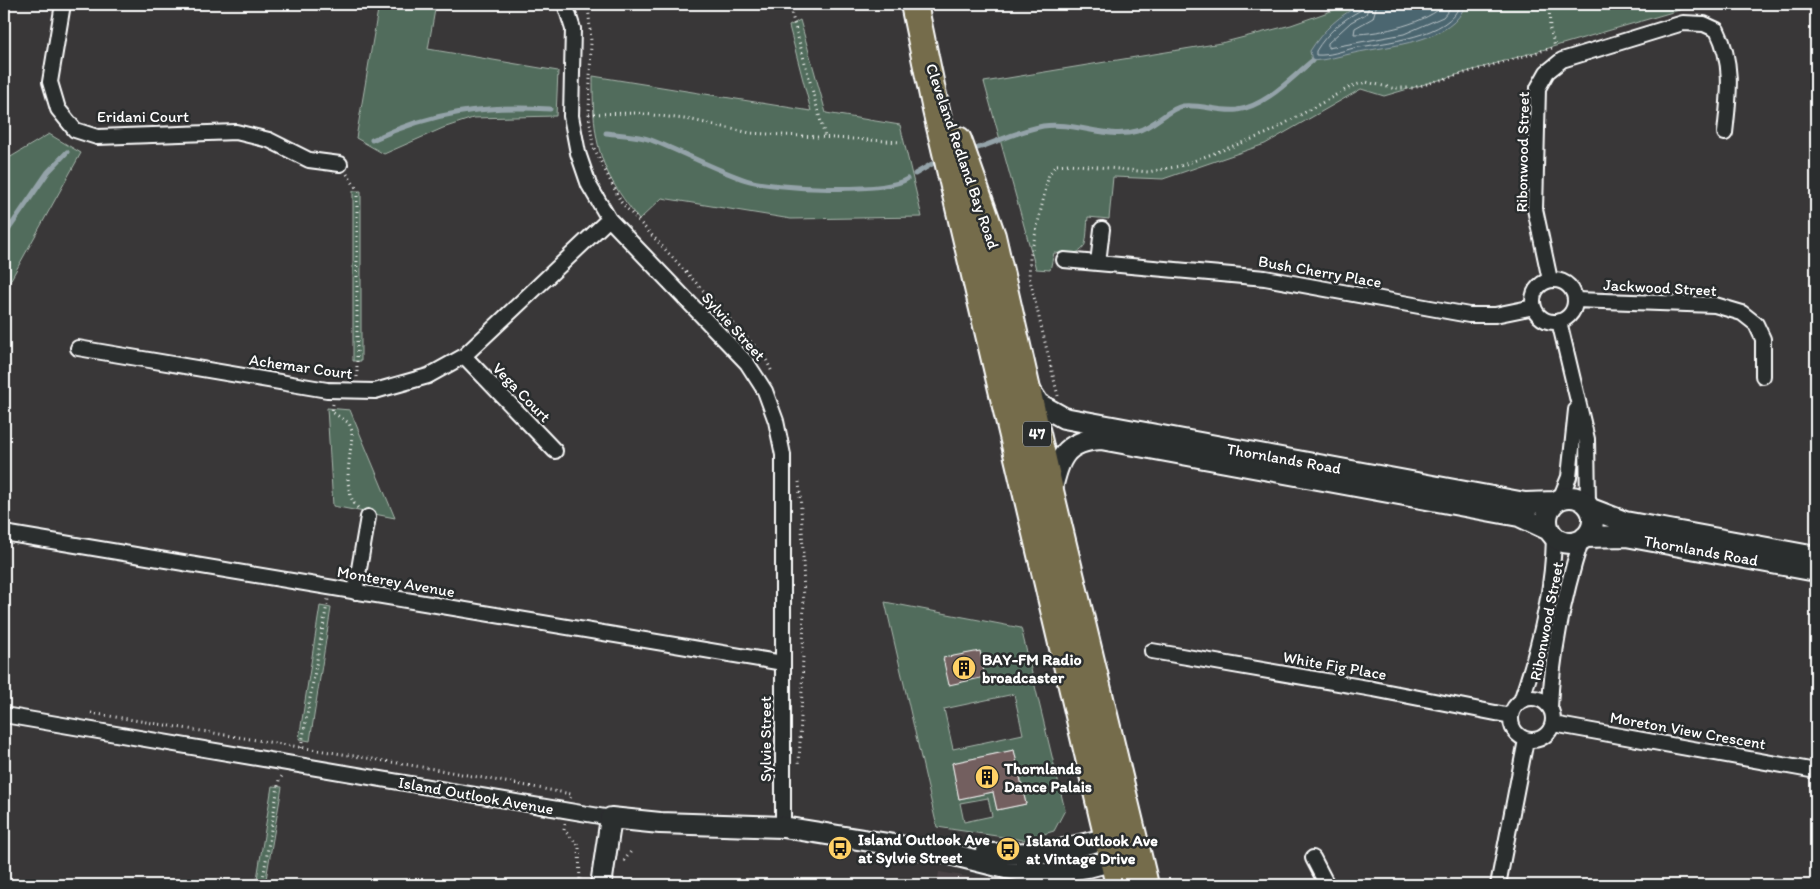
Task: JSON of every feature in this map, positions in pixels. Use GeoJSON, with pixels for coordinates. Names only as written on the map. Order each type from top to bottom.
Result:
{"type":"FeatureCollection","features":[{"type":"Feature","properties":{"kind":"highway","name":"Cleveland Redland Bay Road"},"geometry":{"type":"LineString","coordinates":[[914,4],[936,110],[997,363],[1122,854],[1145,885]]}},
{"type":"Feature","properties":{"kind":"highway","name":"Cleveland Redland Bay Road"},"geometry":{"type":"LineString","coordinates":[[923,41],[992,236],[1050,495],[1122,854]]}},
{"type":"Feature","properties":{"kind":"highway"},"geometry":{"type":"LineString","coordinates":[[992,236],[979,237],[976,246],[992,306],[997,363]]}},
{"type":"Feature","properties":{"kind":"street","name":"Eridani Court"},"geometry":{"type":"LineString","coordinates":[[64,4],[50,82],[58,109],[75,130],[97,137],[236,132],[269,140],[309,160],[340,164]]}},
{"type":"Feature","properties":{"kind":"street","name":"Sylvie Street"},"geometry":{"type":"LineString","coordinates":[[565,4],[573,29],[571,116],[578,153],[590,185],[609,219],[747,363],[765,391],[776,421],[783,455],[783,827]]}},
{"type":"Feature","properties":{"kind":"street","name":"Ribonwood Street"},"geometry":{"type":"LineString","coordinates":[[1550,280],[1536,209],[1538,88],[1547,72],[1562,60],[1683,23],[1704,24],[1717,30],[1726,48],[1730,87],[1725,133]]}},
{"type":"Feature","properties":{"kind":"street","name":"Achemar Court"},"geometry":{"type":"LineString","coordinates":[[78,348],[343,392],[375,391],[401,385],[428,376],[464,356],[609,219]]}},
{"type":"Feature","properties":{"kind":"street"},"geometry":{"type":"LineString","coordinates":[[1098,263],[1102,229]]}},
{"type":"Feature","properties":{"kind":"street","name":"Bush Cherry Place"},"geometry":{"type":"LineString","coordinates":[[1064,260],[1265,278],[1469,315],[1495,315],[1534,307]]}},
{"type":"Feature","properties":{"kind":"street"},"geometry":{"type":"LineString","coordinates":[[1550,280],[1564,282],[1574,293],[1576,300],[1571,314],[1559,322],[1553,322],[1541,317],[1534,307],[1534,293],[1544,282],[1550,280]]}},
{"type":"Feature","properties":{"kind":"street","name":"Jackwood Street"},"geometry":{"type":"LineString","coordinates":[[1576,300],[1714,305],[1742,313],[1756,324],[1763,339],[1763,376]]}},
{"type":"Feature","properties":{"kind":"street"},"geometry":{"type":"LineString","coordinates":[[1559,322],[1587,439],[1589,507],[1594,519],[1592,529],[1583,539]]}},
{"type":"Feature","properties":{"kind":"street","name":"Vega Court"},"geometry":{"type":"LineString","coordinates":[[464,356],[555,451]]}},
{"type":"Feature","properties":{"kind":"street","name":"Thornlands Road"},"geometry":{"type":"LineString","coordinates":[[1026,385],[1039,404],[1064,418],[1525,503],[1557,500],[1570,496],[1580,498],[1589,507],[1624,522],[1816,557]]}},
{"type":"Feature","properties":{"kind":"street"},"geometry":{"type":"LineString","coordinates":[[1551,534],[1546,520],[1548,510],[1557,500],[1568,477],[1577,399]]}},
{"type":"Feature","properties":{"kind":"street","name":"Thornlands Road"},"geometry":{"type":"LineString","coordinates":[[1050,495],[1058,462],[1069,449],[1082,440],[1101,439],[1519,516],[1567,543],[1583,539],[1626,536],[1816,571]]}},
{"type":"Feature","properties":{"kind":"street"},"geometry":{"type":"LineString","coordinates":[[355,592],[368,517]]}},
{"type":"Feature","properties":{"kind":"street","name":"Monterey Avenue"},"geometry":{"type":"LineString","coordinates":[[4,532],[783,663]]}},
{"type":"Feature","properties":{"kind":"street","name":"Ribonwood Street"},"geometry":{"type":"LineString","coordinates":[[1521,701],[1534,663],[1553,567],[1551,534]]}},
{"type":"Feature","properties":{"kind":"street","name":"Ribonwood Street"},"geometry":{"type":"LineString","coordinates":[[1553,724],[1550,708],[1551,668],[1570,573],[1583,539]]}},
{"type":"Feature","properties":{"kind":"street","name":"White Fig Place"},"geometry":{"type":"LineString","coordinates":[[1152,651],[1373,689],[1511,716]]}},
{"type":"Feature","properties":{"kind":"street","name":"Ribonwood Street"},"geometry":{"type":"LineString","coordinates":[[1511,716],[1514,707],[1521,701],[1532,698],[1542,700],[1550,708]]}},
{"type":"Feature","properties":{"kind":"street","name":"Island Outlook Avenue"},"geometry":{"type":"LineString","coordinates":[[4,715],[611,818],[660,823],[783,827],[950,854],[1006,868],[1045,874],[1122,854]]}},
{"type":"Feature","properties":{"kind":"street"},"geometry":{"type":"LineString","coordinates":[[1511,716],[1514,731],[1526,740],[1543,738],[1553,724]]}},
{"type":"Feature","properties":{"kind":"street","name":"Moreton View Crescent"},"geometry":{"type":"LineString","coordinates":[[1553,724],[1816,771]]}},
{"type":"Feature","properties":{"kind":"street"},"geometry":{"type":"LineString","coordinates":[[1498,885],[1526,740]]}},
{"type":"Feature","properties":{"kind":"street"},"geometry":{"type":"LineString","coordinates":[[600,885],[611,818]]}},
{"type":"Feature","properties":{"kind":"street","name":"Island Outlook Avenue"},"geometry":{"type":"LineString","coordinates":[[950,854],[1122,854]]}},
{"type":"Feature","properties":{"kind":"street"},"geometry":{"type":"LineString","coordinates":[[1313,858],[1327,885]]}},
{"type":"Feature","properties":{"kind":"street"},"geometry":{"type":"LineString","coordinates":[[1045,874],[1071,885]]}},
{"type":"Feature","properties":{"kind":"path"},"geometry":{"type":"LineString","coordinates":[[588,4],[591,41],[589,114],[593,146],[621,202],[765,357],[775,380]]}},
{"type":"Feature","properties":{"kind":"path"},"geometry":{"type":"LineString","coordinates":[[789,4],[825,137]]}},
{"type":"Feature","properties":{"kind":"path"},"geometry":{"type":"LineString","coordinates":[[1549,4],[1550,28],[1555,47],[1562,60]]}},
{"type":"Feature","properties":{"kind":"path"},"geometry":{"type":"LineString","coordinates":[[1064,418],[1029,276],[1030,258],[1049,174],[1056,165],[1069,164],[1148,172],[1180,166],[1268,133],[1352,86],[1366,82],[1392,88],[1413,88],[1555,47]]}},
{"type":"Feature","properties":{"kind":"path"},"geometry":{"type":"LineString","coordinates":[[571,116],[637,113],[692,120],[750,134],[902,142]]}},
{"type":"Feature","properties":{"kind":"path"},"geometry":{"type":"LineString","coordinates":[[340,164],[357,189],[357,381],[333,400],[332,412],[349,423],[352,431],[348,490],[352,502],[368,517]]}},
{"type":"Feature","properties":{"kind":"path"},"geometry":{"type":"LineString","coordinates":[[798,475],[803,530],[802,680],[799,767]]}},
{"type":"Feature","properties":{"kind":"path"},"geometry":{"type":"LineString","coordinates":[[262,885],[279,780],[302,748],[330,588]]}},
{"type":"Feature","properties":{"kind":"shaded area"},"geometry":{"type":"Polygon","coordinates":[[[939,872],[1016,885],[937,885],[939,872]]]}},
{"type":"Feature","properties":{"kind":"green space"},"geometry":{"type":"Polygon","coordinates":[[[379,4],[436,4],[428,49],[558,71],[556,116],[473,118],[443,128],[384,154],[356,138],[379,4]]]}},
{"type":"Feature","properties":{"kind":"green space"},"geometry":{"type":"Polygon","coordinates":[[[1351,4],[1700,4],[1384,96],[1361,89],[1265,144],[1163,179],[1113,177],[1109,219],[1088,217],[1085,243],[1080,251],[1066,254],[1054,253],[1050,270],[1036,269],[984,82],[1221,43],[1291,25],[1351,4]]]}},
{"type":"Feature","properties":{"kind":"green space"},"geometry":{"type":"Polygon","coordinates":[[[800,20],[826,113],[900,125],[922,217],[791,219],[662,198],[639,220],[612,181],[600,151],[595,127],[593,76],[811,111],[789,26],[800,20]]]}},
{"type":"Feature","properties":{"kind":"green space"},"geometry":{"type":"Polygon","coordinates":[[[49,134],[81,153],[4,292],[4,161],[49,134]]]}},
{"type":"Feature","properties":{"kind":"green space"},"geometry":{"type":"Polygon","coordinates":[[[353,191],[361,191],[361,361],[353,361],[353,191]]]}},
{"type":"Feature","properties":{"kind":"green space"},"geometry":{"type":"Polygon","coordinates":[[[327,408],[350,410],[395,518],[333,506],[327,408]]]}},
{"type":"Feature","properties":{"kind":"green space"},"geometry":{"type":"Polygon","coordinates":[[[885,602],[1021,628],[1065,810],[1054,831],[1023,840],[937,827],[885,602]],[[1014,694],[944,709],[953,749],[1023,734],[1014,694]],[[1014,750],[952,763],[959,799],[993,792],[997,810],[1026,804],[1014,750]],[[988,798],[960,803],[964,822],[992,816],[988,798]]]}},
{"type":"Feature","properties":{"kind":"green space"},"geometry":{"type":"Polygon","coordinates":[[[320,606],[331,608],[310,741],[299,739],[320,606]]]}},
{"type":"Feature","properties":{"kind":"green space"},"geometry":{"type":"Polygon","coordinates":[[[272,786],[282,787],[265,885],[256,885],[272,786]]]}},
{"type":"Feature","properties":{"kind":"water"},"geometry":{"type":"Polygon","coordinates":[[[1363,4],[1465,4],[1459,17],[1448,27],[1418,40],[1312,61],[1310,51],[1326,30],[1347,13],[1363,4]]]}},
{"type":"Feature","properties":{"kind":"building","name":"BAY-FM Radio broadcaster"},"geometry":{"type":"Polygon","coordinates":[[[980,651],[985,677],[949,685],[943,658],[980,651]]]}},
{"type":"Feature","properties":{"kind":"building","name":"Thornlands Dance Palais"},"geometry":{"type":"Polygon","coordinates":[[[1014,750],[1026,804],[997,810],[993,792],[959,799],[952,763],[1014,750]]]}},
{"type":"Feature","properties":{"kind":"waterway"},"geometry":{"type":"LineString","coordinates":[[978,148],[1043,126],[1067,126],[1102,132],[1126,133],[1144,129],[1178,107],[1196,106],[1237,110],[1258,103],[1268,97],[1312,61]]}},
{"type":"Feature","properties":{"kind":"waterway"},"geometry":{"type":"LineString","coordinates":[[372,140],[394,130],[459,112],[503,108],[550,109]]}},
{"type":"Feature","properties":{"kind":"waterway"},"geometry":{"type":"LineString","coordinates":[[606,133],[646,138],[734,176],[760,183],[803,188],[853,188],[895,184],[907,179]]}},
{"type":"Feature","properties":{"kind":"waterway"},"geometry":{"type":"LineString","coordinates":[[4,236],[48,172],[67,152]]}},
{"type":"Feature","properties":{"kind":"waterway"},"geometry":{"type":"LineString","coordinates":[[915,174],[932,164]]}},
{"type":"Feature","properties":{"kind":"place","name":"BAY-FM Radio broadcaster"},"geometry":{"type":"Point","coordinates":[964,668]}},
{"type":"Feature","properties":{"kind":"place","name":"Thornlands Dance Palais"},"geometry":{"type":"Point","coordinates":[987,777]}},
{"type":"Feature","properties":{"kind":"place","name":"Island Outlook Ave at Sylvie Street"},"geometry":{"type":"Point","coordinates":[840,848]}},
{"type":"Feature","properties":{"kind":"place","name":"Island Outlook Ave at Vintage Drive"},"geometry":{"type":"Point","coordinates":[1008,849]}}]}
